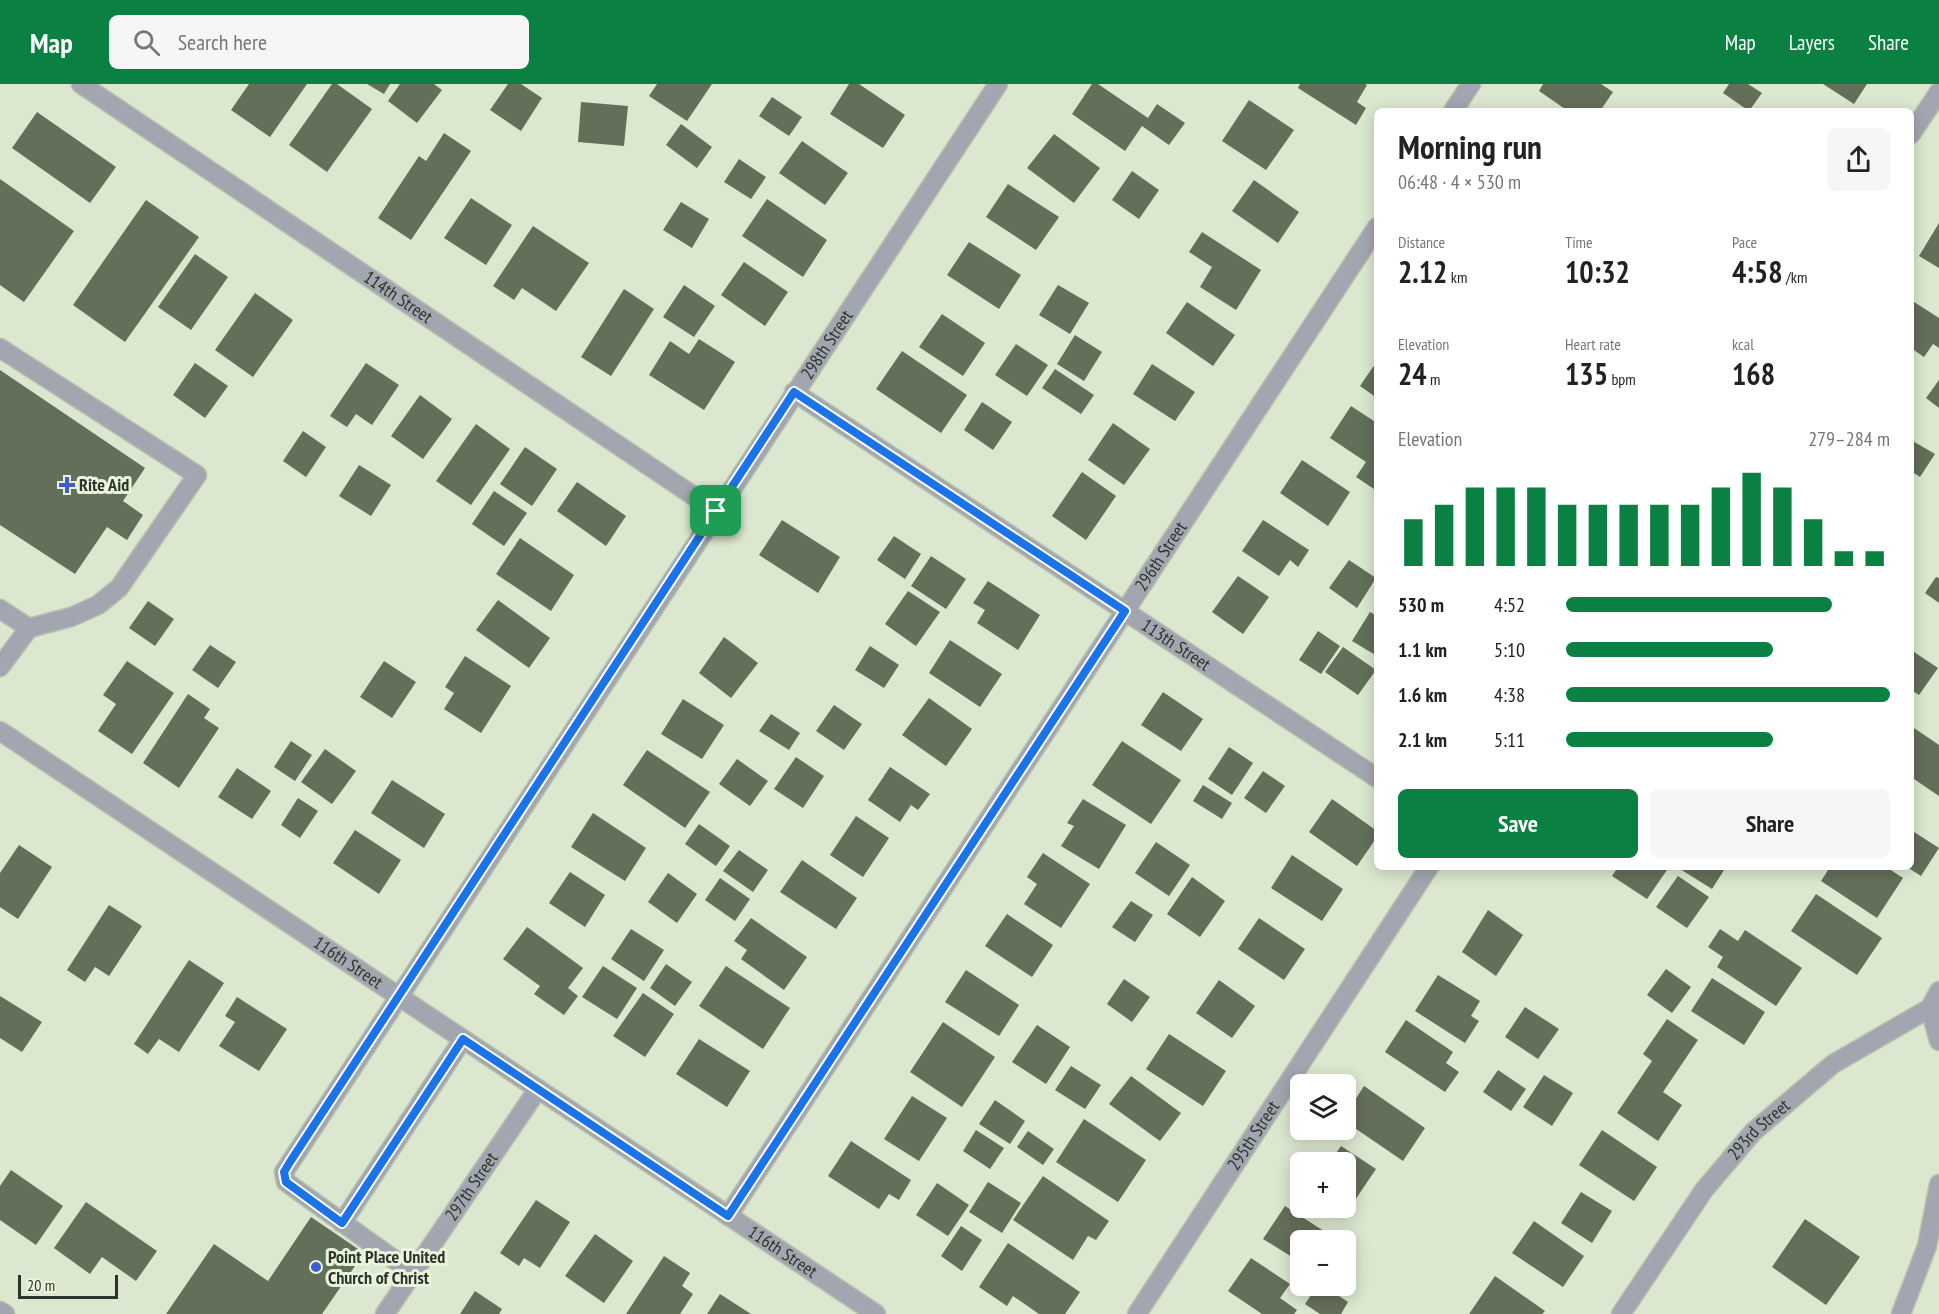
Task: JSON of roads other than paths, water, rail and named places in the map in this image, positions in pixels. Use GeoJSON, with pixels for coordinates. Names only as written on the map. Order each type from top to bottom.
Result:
{"type":"FeatureCollection","features":[{"type":"Feature","properties":{"kind":"street","name":"114th Street"},"geometry":{"type":"LineString","coordinates":[[81,84],[716,511]]}},
{"type":"Feature","properties":{"kind":"street","name":"298th Street"},"geometry":{"type":"LineString","coordinates":[[413,1273],[286,1182],[284,1172],[998,84]]}},
{"type":"Feature","properties":{"kind":"street"},"geometry":{"type":"LineString","coordinates":[[1456,108],[1471,84]]}},
{"type":"Feature","properties":{"kind":"street"},"geometry":{"type":"LineString","coordinates":[[1914,130],[1939,92]]}},
{"type":"Feature","properties":{"kind":"street","name":"296th Street"},"geometry":{"type":"LineString","coordinates":[[728,1216],[1374,232]]}},
{"type":"Feature","properties":{"kind":"street"},"geometry":{"type":"LineString","coordinates":[[0,348],[197,475],[119,588],[98,605],[71,616],[28,628],[0,667]]}},
{"type":"Feature","properties":{"kind":"street","name":"113th Street"},"geometry":{"type":"LineString","coordinates":[[794,392],[1374,776]]}},
{"type":"Feature","properties":{"kind":"street"},"geometry":{"type":"LineString","coordinates":[[0,609],[28,628]]}},
{"type":"Feature","properties":{"kind":"street","name":"116th Street"},"geometry":{"type":"LineString","coordinates":[[0,731],[876,1314]]}},
{"type":"Feature","properties":{"kind":"street","name":"295th Street"},"geometry":{"type":"LineString","coordinates":[[1137,1314],[1427,870]]}},
{"type":"Feature","properties":{"kind":"street"},"geometry":{"type":"LineString","coordinates":[[1939,991],[1930,1008],[1939,1041]]}},
{"type":"Feature","properties":{"kind":"street","name":"293rd Street"},"geometry":{"type":"LineString","coordinates":[[1621,1314],[1704,1190],[1753,1132],[1833,1064],[1930,1008]]}},
{"type":"Feature","properties":{"kind":"street"},"geometry":{"type":"LineString","coordinates":[[342,1223],[463,1039]]}},
{"type":"Feature","properties":{"kind":"street","name":"297th Street"},"geometry":{"type":"LineString","coordinates":[[385,1314],[538,1089]]}},
{"type":"Feature","properties":{"kind":"street"},"geometry":{"type":"LineString","coordinates":[[1901,1314],[1927,1246],[1939,1184]]}},
{"type":"Feature","properties":{"kind":"street"},"geometry":{"type":"LineString","coordinates":[[0,1311],[5,1314]]}},
{"type":"Feature","properties":{"kind":"place","name":"Rite Aid"},"geometry":{"type":"Point","coordinates":[67,485]}},
{"type":"Feature","properties":{"kind":"place","name":"Point Place United Church of Christ"},"geometry":{"type":"Point","coordinates":[316,1267]}}]}
